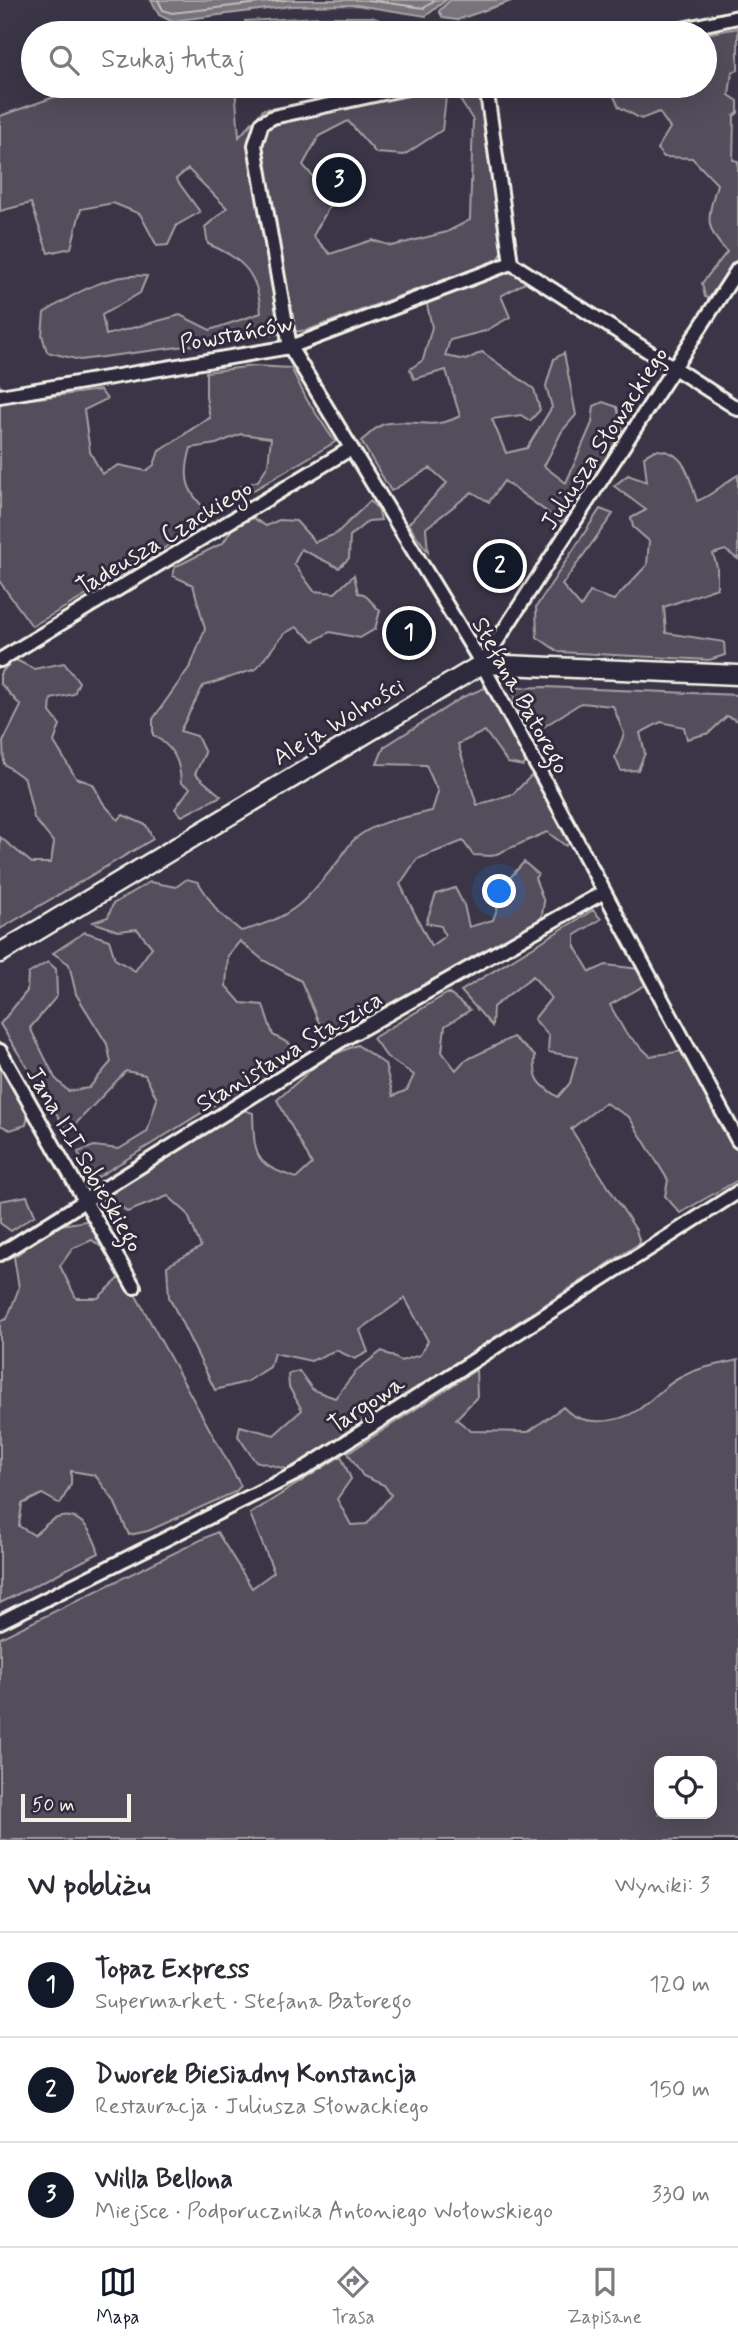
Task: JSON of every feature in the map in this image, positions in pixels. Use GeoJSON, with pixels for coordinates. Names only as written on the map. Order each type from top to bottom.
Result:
{"type":"FeatureCollection","features":[{"type":"Feature","properties":{"kind":"street"},"geometry":{"type":"LineString","coordinates":[[717,22],[738,17]]}},
{"type":"Feature","properties":{"kind":"street","name":"Stefana Batorego"},"geometry":{"type":"LineString","coordinates":[[361,98],[273,117],[261,123],[255,145],[290,347],[482,664],[738,1141]]}},
{"type":"Feature","properties":{"kind":"street"},"geometry":{"type":"LineString","coordinates":[[488,98],[511,263],[738,409]]}},
{"type":"Feature","properties":{"kind":"street","name":"Powstańców"},"geometry":{"type":"LineString","coordinates":[[0,396],[290,347],[511,263]]}},
{"type":"Feature","properties":{"kind":"street","name":"Juliusza Słowackiego"},"geometry":{"type":"LineString","coordinates":[[482,664],[738,269]]}},
{"type":"Feature","properties":{"kind":"street","name":"Tadeusza Czackiego"},"geometry":{"type":"LineString","coordinates":[[0,660],[350,449]]}},
{"type":"Feature","properties":{"kind":"street"},"geometry":{"type":"LineString","coordinates":[[482,664],[738,675]]}},
{"type":"Feature","properties":{"kind":"street","name":"Aleja Wolności"},"geometry":{"type":"LineString","coordinates":[[0,953],[482,664]]}},
{"type":"Feature","properties":{"kind":"street","name":"Stanisława Staszica"},"geometry":{"type":"LineString","coordinates":[[0,1254],[340,1041],[604,892]]}},
{"type":"Feature","properties":{"kind":"street","name":"Jana III Sobieskiego"},"geometry":{"type":"LineString","coordinates":[[0,1051],[83,1202],[134,1287]]}},
{"type":"Feature","properties":{"kind":"street","name":"Targowa"},"geometry":{"type":"LineString","coordinates":[[0,1622],[299,1472],[738,1192]]}},
{"type":"Feature","properties":{"kind":"shaded area"},"geometry":{"type":"Polygon","coordinates":[[[372,17],[381,21],[245,21],[372,17]]]}},
{"type":"Feature","properties":{"kind":"shaded area"},"geometry":{"type":"Polygon","coordinates":[[[738,28],[738,70],[732,72],[729,95],[738,101],[738,113],[734,116],[733,160],[738,161],[738,258],[713,299],[705,297],[702,283],[727,252],[711,228],[711,205],[717,184],[692,158],[664,157],[657,149],[670,128],[659,112],[641,119],[619,107],[615,98],[717,98],[717,32],[738,28]]]}},
{"type":"Feature","properties":{"kind":"shaded area"},"geometry":{"type":"Polygon","coordinates":[[[52,98],[236,98],[239,137],[264,109],[317,105],[315,98],[446,98],[442,130],[404,155],[376,153],[348,121],[319,136],[303,165],[333,200],[313,236],[330,254],[372,240],[392,246],[447,232],[470,220],[473,120],[460,98],[482,98],[503,252],[495,264],[528,281],[501,296],[510,317],[485,331],[450,340],[445,356],[466,360],[482,352],[534,389],[540,410],[530,421],[521,415],[492,419],[506,453],[527,448],[552,407],[546,386],[554,359],[564,353],[576,415],[562,431],[544,466],[566,483],[592,423],[594,406],[603,402],[617,407],[623,432],[574,511],[561,522],[504,481],[489,502],[472,492],[426,528],[428,552],[408,524],[447,483],[430,468],[391,491],[361,441],[384,424],[430,424],[460,416],[446,370],[414,379],[410,369],[423,360],[432,327],[423,287],[308,330],[80,360],[47,352],[42,335],[44,313],[80,292],[106,281],[120,277],[147,276],[140,293],[102,315],[106,335],[180,315],[210,330],[261,313],[257,288],[240,262],[208,244],[205,227],[227,208],[188,169],[176,179],[200,212],[177,225],[168,245],[157,246],[140,214],[113,203],[81,209],[71,248],[48,253],[31,203],[0,211],[0,116],[52,98]]]}},
{"type":"Feature","properties":{"kind":"shaded area"},"geometry":{"type":"Polygon","coordinates":[[[254,366],[291,368],[307,400],[335,442],[232,503],[236,488],[258,481],[268,465],[271,438],[241,434],[216,444],[191,448],[187,469],[189,485],[197,500],[211,516],[138,566],[32,626],[0,582],[0,386],[9,402],[100,390],[107,399],[84,410],[90,452],[102,474],[119,465],[146,471],[154,465],[159,451],[210,418],[206,397],[206,372],[254,366]]]}},
{"type":"Feature","properties":{"kind":"shaded area"},"geometry":{"type":"Polygon","coordinates":[[[655,450],[674,455],[685,466],[697,501],[738,475],[738,559],[725,550],[713,554],[717,567],[717,588],[664,607],[666,633],[724,642],[725,655],[709,660],[559,652],[537,637],[536,607],[600,509],[613,514],[562,585],[581,607],[590,592],[614,600],[647,565],[649,541],[633,527],[631,518],[646,510],[614,486],[628,475],[647,482],[644,456],[655,450]]]}},
{"type":"Feature","properties":{"kind":"shaded area"},"geometry":{"type":"Polygon","coordinates":[[[370,501],[378,509],[381,520],[368,521],[350,536],[349,558],[339,568],[301,549],[294,564],[314,591],[335,593],[354,575],[358,593],[364,594],[380,611],[375,629],[360,638],[330,632],[314,641],[296,627],[284,634],[256,669],[203,686],[180,731],[197,736],[205,753],[195,774],[221,796],[182,816],[175,809],[190,788],[181,783],[179,767],[170,749],[153,735],[153,719],[191,665],[205,629],[193,585],[173,576],[175,567],[223,543],[232,529],[253,518],[266,526],[279,520],[296,521],[315,542],[336,534],[370,501]]]}},
{"type":"Feature","properties":{"kind":"shaded area"},"geometry":{"type":"Polygon","coordinates":[[[14,659],[34,669],[64,663],[79,682],[74,694],[51,699],[50,712],[60,725],[54,742],[76,778],[93,784],[103,803],[118,820],[123,815],[146,825],[153,839],[0,929],[0,837],[32,863],[51,863],[54,843],[34,818],[25,779],[4,764],[3,742],[21,706],[0,683],[0,674],[14,659]]]}},
{"type":"Feature","properties":{"kind":"shaded area"},"geometry":{"type":"Polygon","coordinates":[[[487,687],[528,760],[523,766],[508,763],[485,731],[458,744],[477,805],[513,794],[532,775],[571,840],[566,846],[547,832],[492,856],[473,855],[463,841],[417,859],[400,884],[431,946],[445,936],[441,926],[426,923],[436,894],[455,888],[464,905],[469,927],[493,920],[507,881],[524,862],[538,874],[535,878],[544,902],[541,921],[347,1027],[319,1023],[301,981],[263,960],[240,941],[228,956],[226,986],[241,1003],[263,1005],[273,1035],[290,1044],[293,1056],[98,1177],[82,1162],[78,1152],[94,1146],[119,1149],[147,1132],[157,1099],[145,1075],[126,1071],[68,1132],[0,1024],[27,991],[28,974],[48,962],[56,969],[57,996],[30,1028],[55,1078],[68,1091],[89,1088],[111,1062],[107,1044],[76,994],[69,964],[53,953],[85,932],[109,940],[115,959],[135,971],[152,947],[137,929],[118,931],[93,922],[108,917],[113,904],[150,882],[176,887],[187,879],[198,882],[218,912],[241,931],[273,921],[285,914],[315,889],[350,843],[364,832],[392,820],[432,811],[438,792],[426,765],[377,764],[384,747],[463,697],[487,687]]]}},
{"type":"Feature","properties":{"kind":"shaded area"},"geometry":{"type":"Polygon","coordinates":[[[513,688],[738,695],[738,721],[727,716],[709,733],[687,739],[684,727],[661,722],[640,733],[645,753],[638,770],[621,771],[615,757],[624,734],[613,706],[581,703],[534,733],[515,704],[513,688]]]}},
{"type":"Feature","properties":{"kind":"shaded area"},"geometry":{"type":"Polygon","coordinates":[[[593,910],[601,919],[575,935],[575,947],[590,972],[606,965],[639,969],[645,985],[610,1005],[625,1032],[650,1056],[683,1051],[738,1145],[738,1180],[680,1213],[665,1196],[668,1180],[629,1117],[605,1103],[571,1129],[636,1230],[640,1243],[290,1470],[255,1461],[238,1436],[240,1426],[274,1435],[302,1410],[289,1387],[288,1374],[299,1371],[313,1390],[335,1398],[357,1370],[382,1351],[401,1361],[420,1355],[428,1341],[405,1298],[360,1330],[368,1352],[355,1359],[336,1350],[311,1361],[274,1353],[270,1367],[246,1382],[215,1390],[169,1297],[167,1266],[201,1247],[187,1213],[168,1196],[127,1212],[109,1194],[241,1109],[253,1113],[254,1139],[259,1157],[272,1168],[297,1178],[312,1164],[277,1100],[323,1059],[357,1045],[385,1064],[393,1096],[407,1090],[414,1075],[387,1057],[373,1038],[448,993],[470,1010],[445,1026],[442,1052],[456,1070],[464,1061],[513,1037],[535,1056],[536,1076],[546,1089],[558,1097],[570,1083],[577,1057],[548,1052],[549,1036],[534,1019],[551,998],[533,976],[493,1007],[492,1026],[461,991],[593,910]]]}},
{"type":"Feature","properties":{"kind":"shaded area"},"geometry":{"type":"Polygon","coordinates":[[[0,1064],[29,1111],[26,1125],[10,1130],[0,1125],[0,1064]]]}},
{"type":"Feature","properties":{"kind":"shaded area"},"geometry":{"type":"Polygon","coordinates":[[[27,1196],[35,1215],[11,1231],[0,1223],[0,1201],[27,1196]]]}},
{"type":"Feature","properties":{"kind":"shaded area"},"geometry":{"type":"Polygon","coordinates":[[[92,1220],[109,1253],[92,1240],[73,1248],[60,1266],[76,1298],[98,1298],[124,1274],[241,1486],[235,1492],[148,1531],[129,1535],[114,1501],[95,1475],[71,1471],[71,1484],[60,1504],[42,1494],[22,1504],[19,1526],[34,1535],[54,1519],[73,1517],[90,1531],[99,1553],[0,1603],[0,1321],[7,1319],[19,1288],[14,1257],[55,1226],[92,1220]]]}},
{"type":"Feature","properties":{"kind":"shaded area"},"geometry":{"type":"Polygon","coordinates":[[[738,1360],[738,1840],[0,1840],[0,1638],[217,1532],[252,1588],[274,1572],[250,1514],[341,1456],[351,1479],[337,1499],[351,1525],[367,1524],[391,1495],[384,1485],[363,1476],[348,1453],[476,1370],[477,1397],[456,1419],[471,1431],[528,1432],[563,1407],[579,1418],[589,1420],[609,1420],[629,1415],[681,1377],[738,1360]]]}},
{"type":"Feature","properties":{"kind":"water"},"geometry":{"type":"Polygon","coordinates":[[[151,0],[446,0],[426,16],[356,5],[291,6],[171,21],[159,15],[151,0]]]}},
{"type":"Feature","properties":{"kind":"water"},"geometry":{"type":"Polygon","coordinates":[[[450,0],[514,0],[457,20],[443,18],[439,11],[450,0]]]}},
{"type":"Feature","properties":{"kind":"place","name":"Willa Bellona"},"geometry":{"type":"Point","coordinates":[339,180]}},
{"type":"Feature","properties":{"kind":"place","name":"Dworek Biesiadny Konstancja"},"geometry":{"type":"Point","coordinates":[500,566]}},
{"type":"Feature","properties":{"kind":"place","name":"Topaz Express"},"geometry":{"type":"Point","coordinates":[409,633]}}]}
